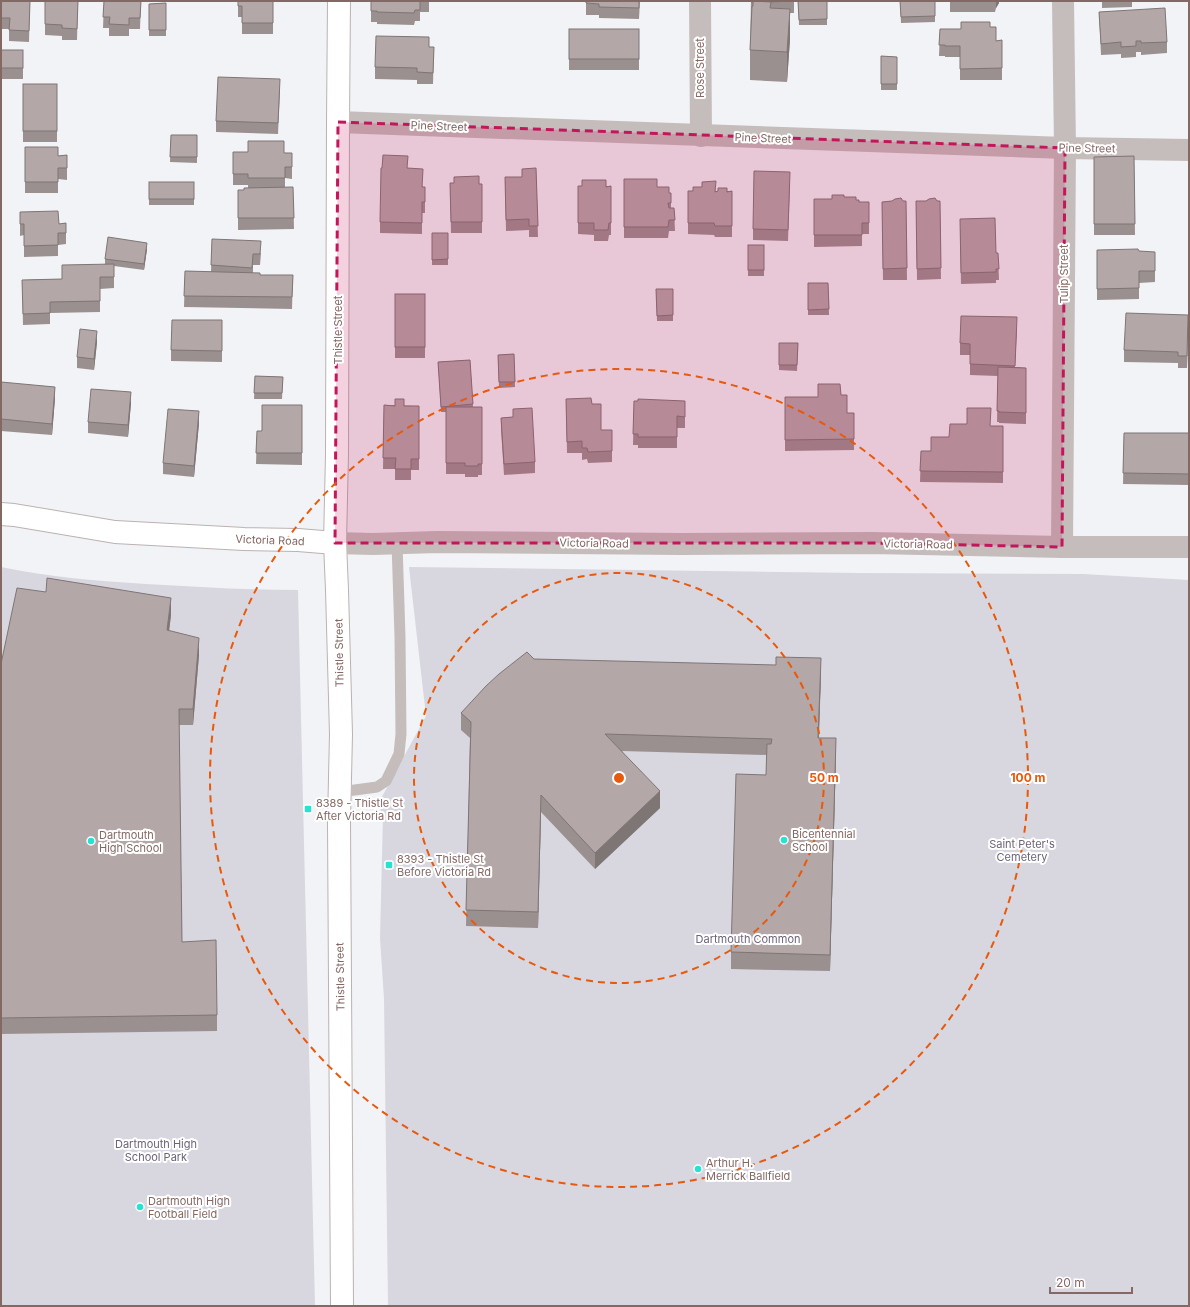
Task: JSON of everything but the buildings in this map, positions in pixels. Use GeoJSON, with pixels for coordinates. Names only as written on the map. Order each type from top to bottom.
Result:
{"type":"FeatureCollection","features":[{"type":"Feature","properties":{"kind":"main road","name":"Thistle Street"},"geometry":{"type":"LineString","coordinates":[[339,1],[338,454],[335,543],[341,734],[339,961],[342,1306]]}},
{"type":"Feature","properties":{"kind":"main road","name":"Victoria Road"},"geometry":{"type":"LineString","coordinates":[[1,514],[115,532],[335,543]]}},
{"type":"Feature","properties":{"kind":"street","name":"Rose Street"},"geometry":{"type":"LineString","coordinates":[[700,1],[701,136]]}},
{"type":"Feature","properties":{"kind":"street","name":"Tulip Street"},"geometry":{"type":"LineString","coordinates":[[1062,548],[1065,148],[1063,1]]}},
{"type":"Feature","properties":{"kind":"street","name":"Pine Street"},"geometry":{"type":"LineString","coordinates":[[338,122],[1065,148],[1189,150]]}},
{"type":"Feature","properties":{"kind":"street","name":"Victoria Road"},"geometry":{"type":"LineString","coordinates":[[335,543],[872,543],[1062,548],[1189,547]]}},
{"type":"Feature","properties":{"kind":"lane"},"geometry":{"type":"LineString","coordinates":[[340,792],[377,787],[386,781],[399,754],[401,719],[397,543]]}},
{"type":"Feature","properties":{"kind":"highlighted area"},"geometry":{"type":"Polygon","coordinates":[[[338,122],[1065,148],[1062,547],[872,543],[335,543],[338,122]]]}},
{"type":"Feature","properties":{"kind":"green space","name":"Dartmouth High School Park"},"geometry":{"type":"Polygon","coordinates":[[[1,567],[55,576],[146,584],[298,590],[315,1306],[1,1306],[1,567]]]}},
{"type":"Feature","properties":{"kind":"green space","name":"Dartmouth Common"},"geometry":{"type":"Polygon","coordinates":[[[409,567],[860,573],[1083,574],[1189,580],[1189,1306],[388,1306],[384,999],[380,938],[383,815],[378,804],[426,716],[409,567]]]}},
{"type":"Feature","properties":{"kind":"place","name":"8389 - Thistle St After Victoria Rd"},"geometry":{"type":"Point","coordinates":[308,809]}},
{"type":"Feature","properties":{"kind":"place","name":"Bicentennial School"},"geometry":{"type":"Point","coordinates":[784,840]}},
{"type":"Feature","properties":{"kind":"place","name":"Dartmouth High School"},"geometry":{"type":"Point","coordinates":[91,841]}},
{"type":"Feature","properties":{"kind":"place","name":"8393 - Thistle St Before Victoria Rd"},"geometry":{"type":"Point","coordinates":[389,865]}},
{"type":"Feature","properties":{"kind":"place","name":"Arthur H. Merrick Ballfield"},"geometry":{"type":"Point","coordinates":[698,1169]}},
{"type":"Feature","properties":{"kind":"place","name":"Dartmouth High Football Field"},"geometry":{"type":"Point","coordinates":[140,1207]}},
{"type":"Feature","properties":{"kind":"park label","name":"Saint Peter's Cemetery"},"geometry":{"type":"Point","coordinates":[1022,850]}}]}
